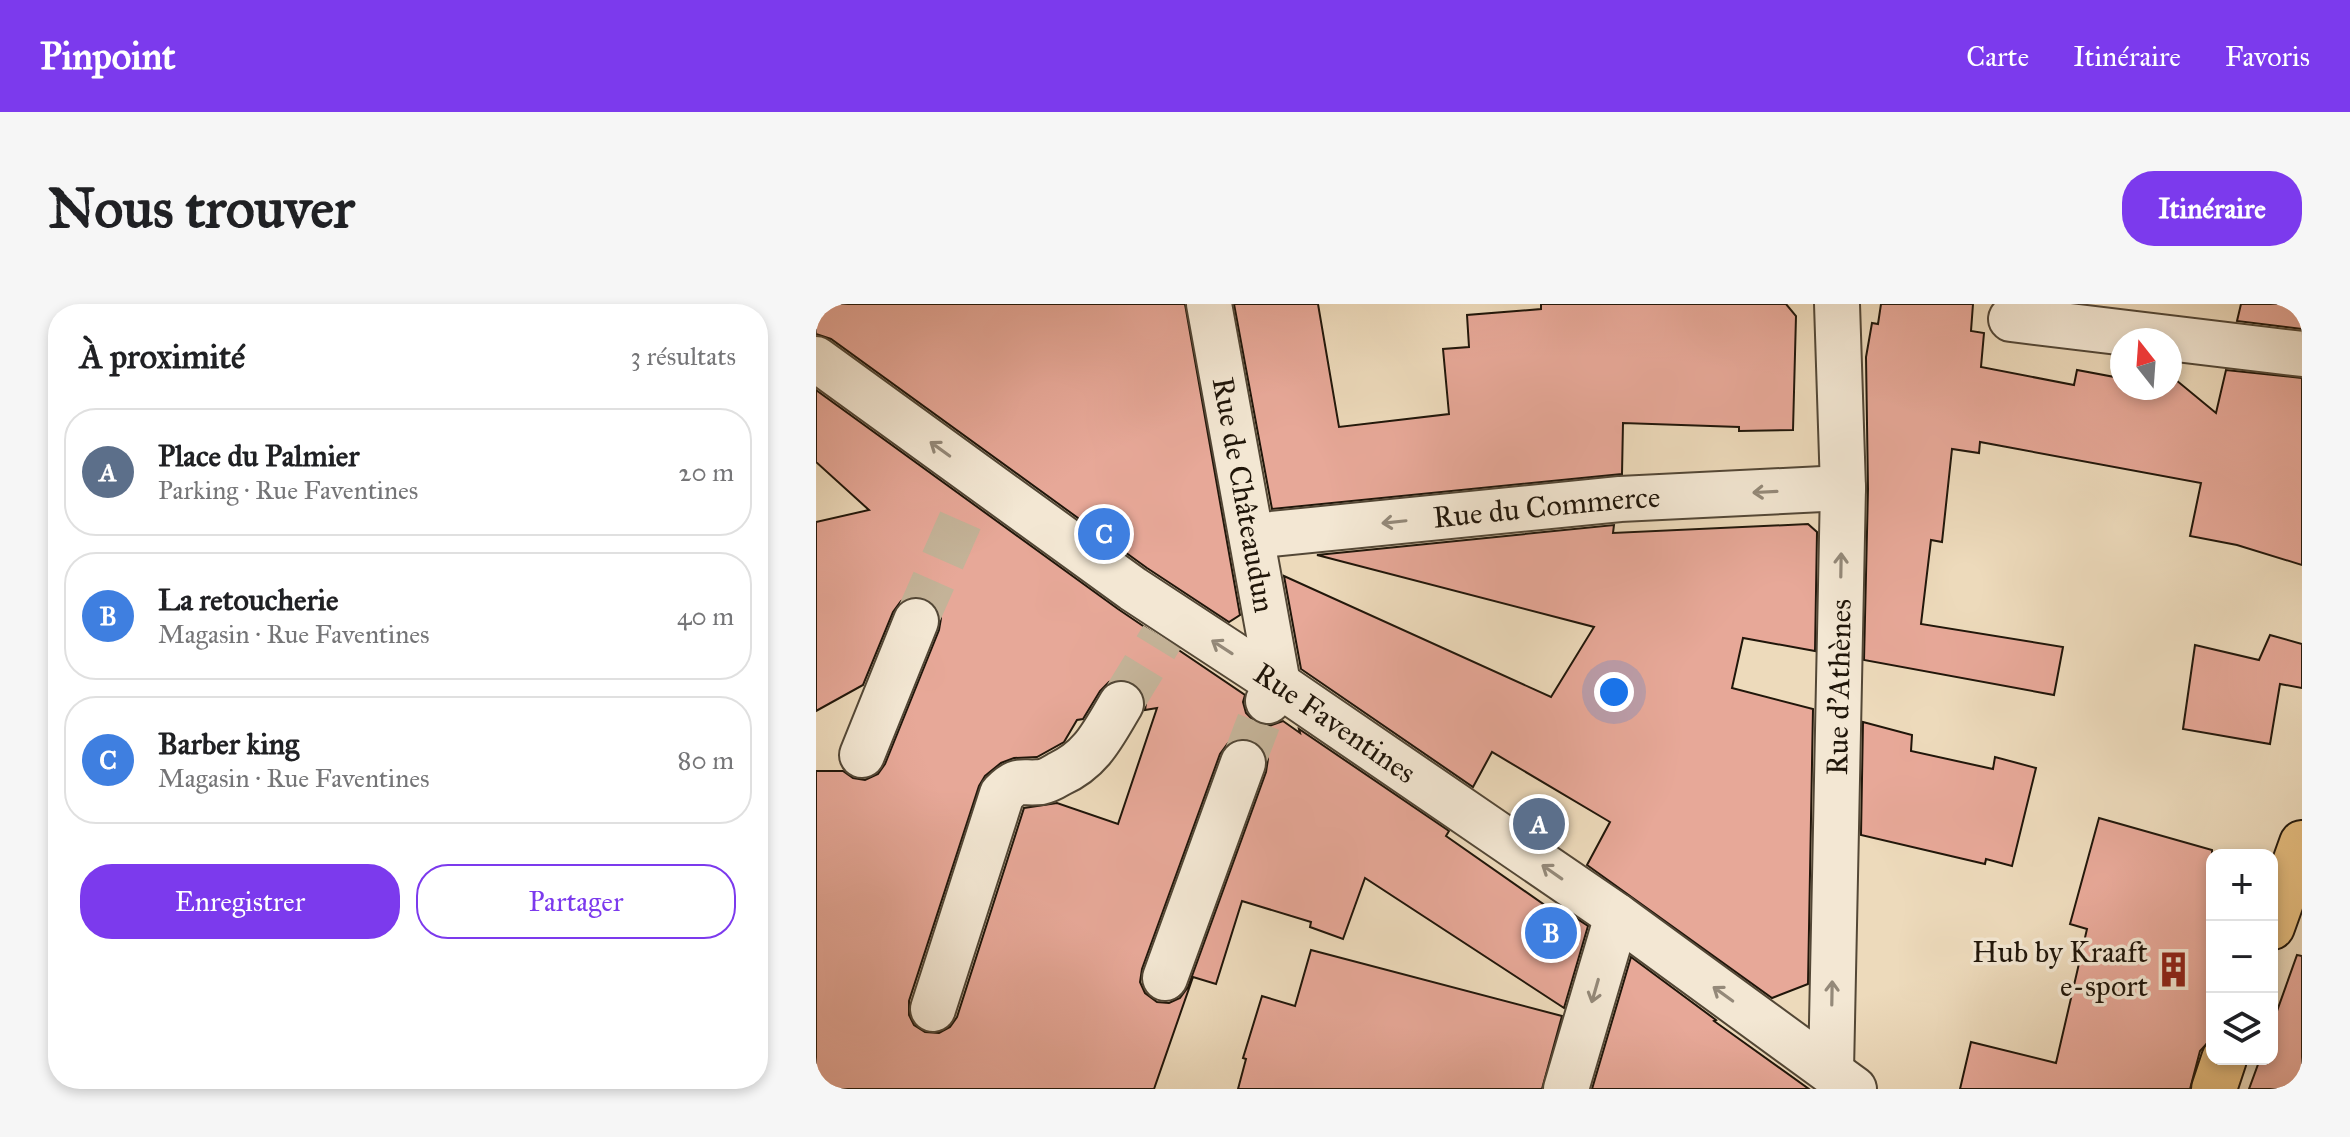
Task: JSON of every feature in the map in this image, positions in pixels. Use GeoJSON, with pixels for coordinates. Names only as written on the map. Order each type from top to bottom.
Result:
{"type":"FeatureCollection","features":[{"type":"Feature","properties":{"kind":"main road"},"geometry":{"type":"LineString","coordinates":[[2274,921],[2302,843]]}},
{"type":"Feature","properties":{"kind":"main road"},"geometry":{"type":"LineString","coordinates":[[2214,1089],[2222,1065]]}},
{"type":"Feature","properties":{"kind":"street","name":"Rue de Châteaudun"},"geometry":{"type":"LineString","coordinates":[[1209,304],[1252,536],[1271,696]]}},
{"type":"Feature","properties":{"kind":"street","name":"Rue d'Athènes"},"geometry":{"type":"LineString","coordinates":[[1837,304],[1843,488],[1843,1080]]}},
{"type":"Feature","properties":{"kind":"street"},"geometry":{"type":"LineString","coordinates":[[2011,319],[2302,354]]}},
{"type":"Feature","properties":{"kind":"street","name":"Rue Faventines"},"geometry":{"type":"LineString","coordinates":[[816,359],[972,489],[1167,626],[1271,696],[1617,916],[1843,1080]]}},
{"type":"Feature","properties":{"kind":"street","name":"Rue du Commerce"},"geometry":{"type":"LineString","coordinates":[[1252,536],[1620,499],[1843,488]]}},
{"type":"Feature","properties":{"kind":"street"},"geometry":{"type":"LineString","coordinates":[[862,755],[916,621]]}},
{"type":"Feature","properties":{"kind":"street"},"geometry":{"type":"LineString","coordinates":[[933,1009],[1002,794],[1014,783],[1024,780],[1043,782],[1077,766],[1098,743],[1121,704]]}},
{"type":"Feature","properties":{"kind":"street"},"geometry":{"type":"LineString","coordinates":[[1165,978],[1243,763]]}},
{"type":"Feature","properties":{"kind":"street"},"geometry":{"type":"LineString","coordinates":[[1566,1089],[1617,916]]}},
{"type":"Feature","properties":{"kind":"building"},"geometry":{"type":"Polygon","coordinates":[[[816,304],[1185,304],[1240,615],[1229,622],[1147,568],[831,339],[816,334],[816,304]]]}},
{"type":"Feature","properties":{"kind":"building"},"geometry":{"type":"Polygon","coordinates":[[[1234,304],[1318,304],[1339,427],[1449,414],[1443,349],[1469,347],[1467,315],[1541,309],[1541,304],[1786,304],[1796,316],[1793,430],[1739,431],[1739,427],[1623,423],[1622,474],[1272,509],[1234,304]]]}},
{"type":"Feature","properties":{"kind":"building"},"geometry":{"type":"Polygon","coordinates":[[[1881,304],[1973,304],[1971,331],[1984,333],[1981,367],[2074,385],[2077,370],[2110,376],[2110,400],[2182,400],[2182,385],[2216,413],[2226,370],[2302,378],[2302,565],[2237,545],[2190,536],[2201,483],[1980,442],[1979,453],[1952,449],[1942,542],[1931,540],[1921,624],[2063,647],[2054,695],[1864,660],[1868,489],[1866,357],[1872,323],[1878,324],[1881,304]]]}},
{"type":"Feature","properties":{"kind":"building"},"geometry":{"type":"Polygon","coordinates":[[[2241,304],[2302,304],[2302,329],[2237,321],[2241,304]]]}},
{"type":"Feature","properties":{"kind":"building"},"geometry":{"type":"Polygon","coordinates":[[[816,390],[1118,609],[1245,695],[1246,713],[1255,722],[1269,726],[1283,721],[1300,733],[1299,729],[1449,831],[1446,836],[1559,915],[1562,909],[1588,926],[1564,1008],[1365,878],[1343,939],[1310,927],[1311,922],[1242,901],[1216,984],[1193,977],[1154,1089],[816,1089],[816,771],[843,771],[853,778],[865,780],[878,774],[885,764],[939,630],[941,618],[936,606],[926,598],[913,596],[901,601],[893,612],[863,685],[816,711],[816,522],[869,510],[816,462],[816,390]],[[1120,679],[1109,682],[1100,691],[1064,742],[1037,757],[1014,758],[1001,763],[985,776],[979,786],[909,1001],[909,1015],[914,1025],[925,1032],[939,1033],[950,1027],[957,1017],[1024,808],[1057,803],[1118,824],[1157,708],[1145,710],[1142,691],[1133,682],[1120,679]],[[1239,738],[1228,743],[1220,754],[1142,969],[1140,982],[1145,993],[1157,1002],[1169,1003],[1180,998],[1188,987],[1266,772],[1268,759],[1263,748],[1252,740],[1239,738]]]}},
{"type":"Feature","properties":{"kind":"building"},"geometry":{"type":"Polygon","coordinates":[[[1808,524],[1817,532],[1815,651],[1743,638],[1732,688],[1813,709],[1808,984],[1772,998],[1587,865],[1610,822],[1492,752],[1473,787],[1301,669],[1284,576],[1551,697],[1594,627],[1317,555],[1614,525],[1613,533],[1808,524]]]}},
{"type":"Feature","properties":{"kind":"building"},"geometry":{"type":"Polygon","coordinates":[[[2270,635],[2302,644],[2302,688],[2280,684],[2270,744],[2183,729],[2195,645],[2259,660],[2270,635]]]}},
{"type":"Feature","properties":{"kind":"building"},"geometry":{"type":"Polygon","coordinates":[[[1863,722],[1912,735],[1911,751],[1993,769],[1995,757],[2036,768],[2012,866],[1986,859],[1985,864],[1861,835],[1863,722]]]}},
{"type":"Feature","properties":{"kind":"building"},"geometry":{"type":"Polygon","coordinates":[[[2099,818],[2208,849],[2206,849],[2206,1044],[2200,1051],[2190,1089],[1960,1089],[1971,1042],[2056,1063],[2087,929],[2070,924],[2099,818]]]}},
{"type":"Feature","properties":{"kind":"building"},"geometry":{"type":"Polygon","coordinates":[[[1311,950],[1562,1016],[1542,1089],[1238,1089],[1246,1059],[1243,1058],[1262,996],[1295,1006],[1311,950]]]}},
{"type":"Feature","properties":{"kind":"building"},"geometry":{"type":"Polygon","coordinates":[[[2297,955],[2302,956],[2302,1089],[2249,1089],[2258,1065],[2278,1065],[2278,1008],[2297,955]]]}},
{"type":"Feature","properties":{"kind":"building"},"geometry":{"type":"Polygon","coordinates":[[[1631,957],[1714,1021],[1809,1089],[1592,1089],[1631,957]]]}},
{"type":"Feature","properties":{"kind":"tunnel"},"geometry":{"type":"LineString","coordinates":[[916,621],[968,503]]}},
{"type":"Feature","properties":{"kind":"tunnel"},"geometry":{"type":"LineString","coordinates":[[1121,704],[1162,637]]}},
{"type":"Feature","properties":{"kind":"tunnel"},"geometry":{"type":"LineString","coordinates":[[1243,763],[1264,708]]}},
{"type":"Feature","properties":{"kind":"place","name":"Barber king"},"geometry":{"type":"Point","coordinates":[1104,534]}},
{"type":"Feature","properties":{"kind":"place","name":"Place du Palmier"},"geometry":{"type":"Point","coordinates":[1539,824]}},
{"type":"Feature","properties":{"kind":"place","name":"La retoucherie"},"geometry":{"type":"Point","coordinates":[1551,933]}},
{"type":"Feature","properties":{"kind":"place","name":"Hub by Kraaft e-sport"},"geometry":{"type":"Point","coordinates":[2174,969]}}]}
